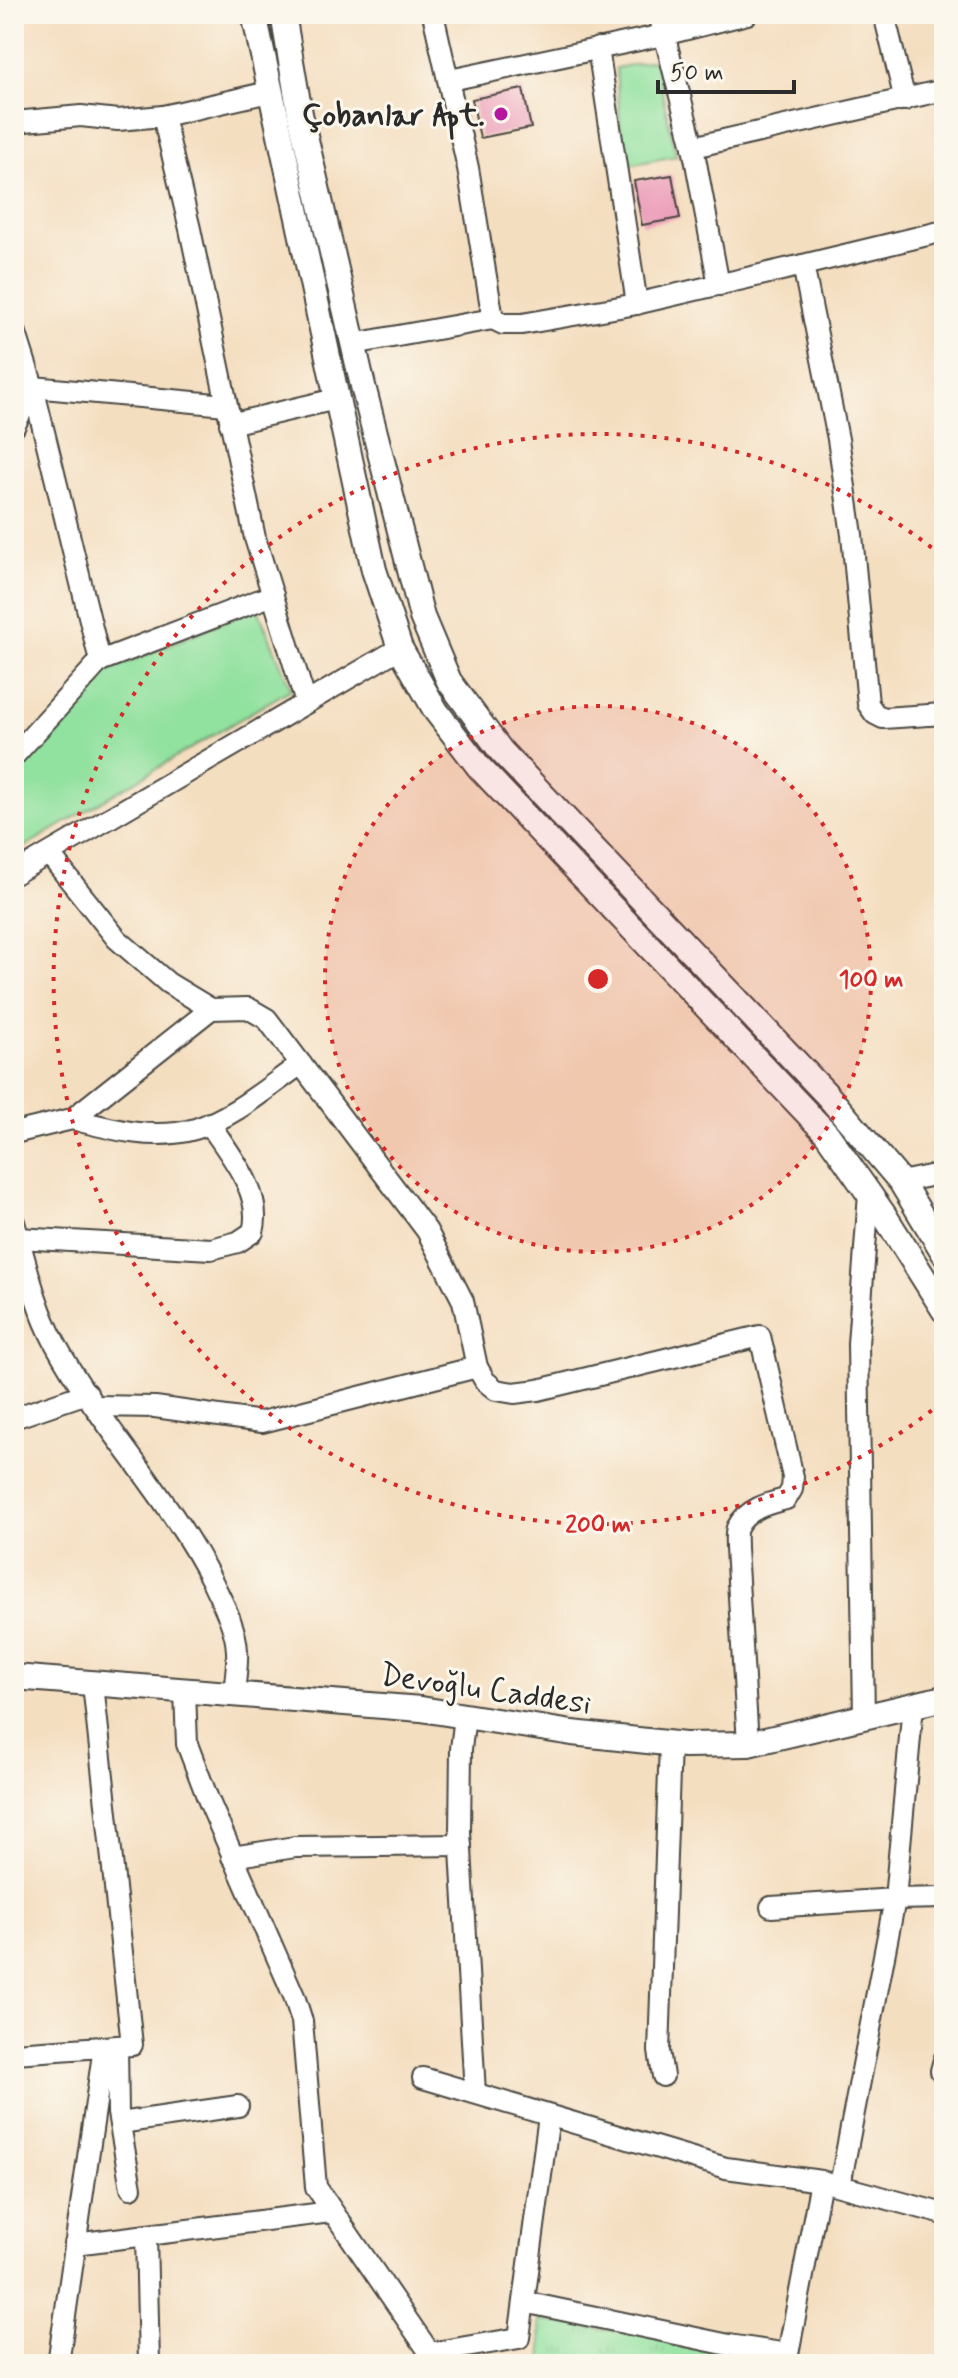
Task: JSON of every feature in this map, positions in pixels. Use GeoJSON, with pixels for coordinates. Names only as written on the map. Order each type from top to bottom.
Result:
{"type":"FeatureCollection","features":[{"type":"Feature","properties":{"kind":"street"},"geometry":{"type":"LineString","coordinates":[[254,14],[374,570],[400,648],[436,711],[479,767],[827,1134],[944,1310]]}},
{"type":"Feature","properties":{"kind":"street"},"geometry":{"type":"LineString","coordinates":[[283,14],[300,114],[353,344],[422,617],[449,681],[501,751],[828,1096],[901,1182],[944,1253]]}},
{"type":"Feature","properties":{"kind":"street"},"geometry":{"type":"LineString","coordinates":[[433,14],[450,80],[493,319]]}},
{"type":"Feature","properties":{"kind":"street"},"geometry":{"type":"LineString","coordinates":[[659,14],[693,147],[719,285]]}},
{"type":"Feature","properties":{"kind":"street"},"geometry":{"type":"LineString","coordinates":[[884,14],[905,100]]}},
{"type":"Feature","properties":{"kind":"street"},"geometry":{"type":"LineString","coordinates":[[450,80],[663,35],[738,15]]}},
{"type":"Feature","properties":{"kind":"street"},"geometry":{"type":"LineString","coordinates":[[598,48],[637,304]]}},
{"type":"Feature","properties":{"kind":"street"},"geometry":{"type":"LineString","coordinates":[[693,147],[944,90]]}},
{"type":"Feature","properties":{"kind":"street"},"geometry":{"type":"LineString","coordinates":[[14,122],[81,116],[118,120],[163,116],[269,92]]}},
{"type":"Feature","properties":{"kind":"street"},"geometry":{"type":"LineString","coordinates":[[163,116],[255,538],[306,703]]}},
{"type":"Feature","properties":{"kind":"street"},"geometry":{"type":"LineString","coordinates":[[353,344],[493,319],[503,324],[522,324],[637,304],[944,231]]}},
{"type":"Feature","properties":{"kind":"street"},"geometry":{"type":"LineString","coordinates":[[803,265],[838,439],[852,535],[868,704],[875,714],[883,718],[944,714]]}},
{"type":"Feature","properties":{"kind":"street"},"geometry":{"type":"LineString","coordinates":[[14,327],[33,387],[100,661]]}},
{"type":"Feature","properties":{"kind":"street"},"geometry":{"type":"LineString","coordinates":[[33,387],[228,414],[336,399]]}},
{"type":"Feature","properties":{"kind":"street"},"geometry":{"type":"LineString","coordinates":[[14,427],[33,387]]}},
{"type":"Feature","properties":{"kind":"street"},"geometry":{"type":"LineString","coordinates":[[14,756],[100,661],[273,595]]}},
{"type":"Feature","properties":{"kind":"street"},"geometry":{"type":"LineString","coordinates":[[14,874],[400,648]]}},
{"type":"Feature","properties":{"kind":"street"},"geometry":{"type":"LineString","coordinates":[[49,854],[117,939],[168,983],[211,1009],[248,1008],[267,1019],[427,1231],[463,1301],[477,1367],[485,1381],[496,1390],[514,1393],[621,1371],[760,1336],[793,1477],[792,1489],[786,1499],[757,1509],[737,1529],[748,1744]]}},
{"type":"Feature","properties":{"kind":"street"},"geometry":{"type":"LineString","coordinates":[[14,1133],[72,1119],[211,1009]]}},
{"type":"Feature","properties":{"kind":"street"},"geometry":{"type":"LineString","coordinates":[[72,1119],[117,1131],[163,1134],[196,1129],[227,1114],[301,1064]]}},
{"type":"Feature","properties":{"kind":"street"},"geometry":{"type":"LineString","coordinates":[[209,1123],[244,1176],[258,1215],[253,1232],[238,1242],[211,1249],[16,1230],[40,1311],[56,1344],[195,1548],[230,1619],[237,1650],[234,1694]]}},
{"type":"Feature","properties":{"kind":"street"},"geometry":{"type":"LineString","coordinates":[[901,1182],[944,1173]]}},
{"type":"Feature","properties":{"kind":"street"},"geometry":{"type":"LineString","coordinates":[[864,1717],[858,1344],[869,1194]]}},
{"type":"Feature","properties":{"kind":"street"},"geometry":{"type":"LineString","coordinates":[[14,1418],[91,1399],[262,1422],[477,1367]]}},
{"type":"Feature","properties":{"kind":"street","name":"Devoğlu Caddesi"},"geometry":{"type":"LineString","coordinates":[[14,1677],[421,1709],[572,1733],[670,1744],[748,1744],[944,1698]]}},
{"type":"Feature","properties":{"kind":"street"},"geometry":{"type":"LineString","coordinates":[[14,2053],[132,2045],[93,1684]]}},
{"type":"Feature","properties":{"kind":"street"},"geometry":{"type":"LineString","coordinates":[[185,1691],[187,1744],[302,2021],[316,2187],[430,2353],[519,2338],[549,2116]]}},
{"type":"Feature","properties":{"kind":"street"},"geometry":{"type":"LineString","coordinates":[[524,2302],[729,2345],[788,2354],[895,1899],[913,1705]]}},
{"type":"Feature","properties":{"kind":"street"},"geometry":{"type":"LineString","coordinates":[[465,1716],[461,1749],[461,1845],[475,2093]]}},
{"type":"Feature","properties":{"kind":"street"},"geometry":{"type":"LineString","coordinates":[[663,2076],[659,2051],[670,1744]]}},
{"type":"Feature","properties":{"kind":"street"},"geometry":{"type":"LineString","coordinates":[[232,1857],[295,1847],[461,1845]]}},
{"type":"Feature","properties":{"kind":"street"},"geometry":{"type":"LineString","coordinates":[[771,1907],[944,1898]]}},
{"type":"Feature","properties":{"kind":"street"},"geometry":{"type":"LineString","coordinates":[[111,2046],[131,2188]]}},
{"type":"Feature","properties":{"kind":"street"},"geometry":{"type":"LineString","coordinates":[[58,2364],[75,2244],[111,2046]]}},
{"type":"Feature","properties":{"kind":"street"},"geometry":{"type":"LineString","coordinates":[[423,2078],[726,2168],[830,2183],[944,2214]]}},
{"type":"Feature","properties":{"kind":"street"},"geometry":{"type":"LineString","coordinates":[[120,2123],[238,2106]]}},
{"type":"Feature","properties":{"kind":"street"},"geometry":{"type":"LineString","coordinates":[[75,2244],[331,2212]]}},
{"type":"Feature","properties":{"kind":"street"},"geometry":{"type":"LineString","coordinates":[[146,2235],[149,2364]]}},
{"type":"Feature","properties":{"kind":"green space"},"geometry":{"type":"Polygon","coordinates":[[[655,60],[676,156],[623,166],[616,68],[655,60]]]}},
{"type":"Feature","properties":{"kind":"green space"},"geometry":{"type":"Polygon","coordinates":[[[257,607],[291,689],[14,853],[14,767],[39,735],[96,676],[257,607]]]}},
{"type":"Feature","properties":{"kind":"green space"},"geometry":{"type":"Polygon","coordinates":[[[539,2320],[768,2352],[778,2356],[780,2364],[543,2364],[539,2320]]]}},
{"type":"Feature","properties":{"kind":"building","name":"Çobanlar Apt."},"geometry":{"type":"Polygon","coordinates":[[[523,89],[531,128],[480,138],[472,99],[523,89]]]}},
{"type":"Feature","properties":{"kind":"building"},"geometry":{"type":"Polygon","coordinates":[[[672,175],[680,218],[642,225],[634,181],[672,175]]]}},
{"type":"Feature","properties":{"kind":"place","name":"Çobanlar Apt."},"geometry":{"type":"Point","coordinates":[501,114]}}]}
